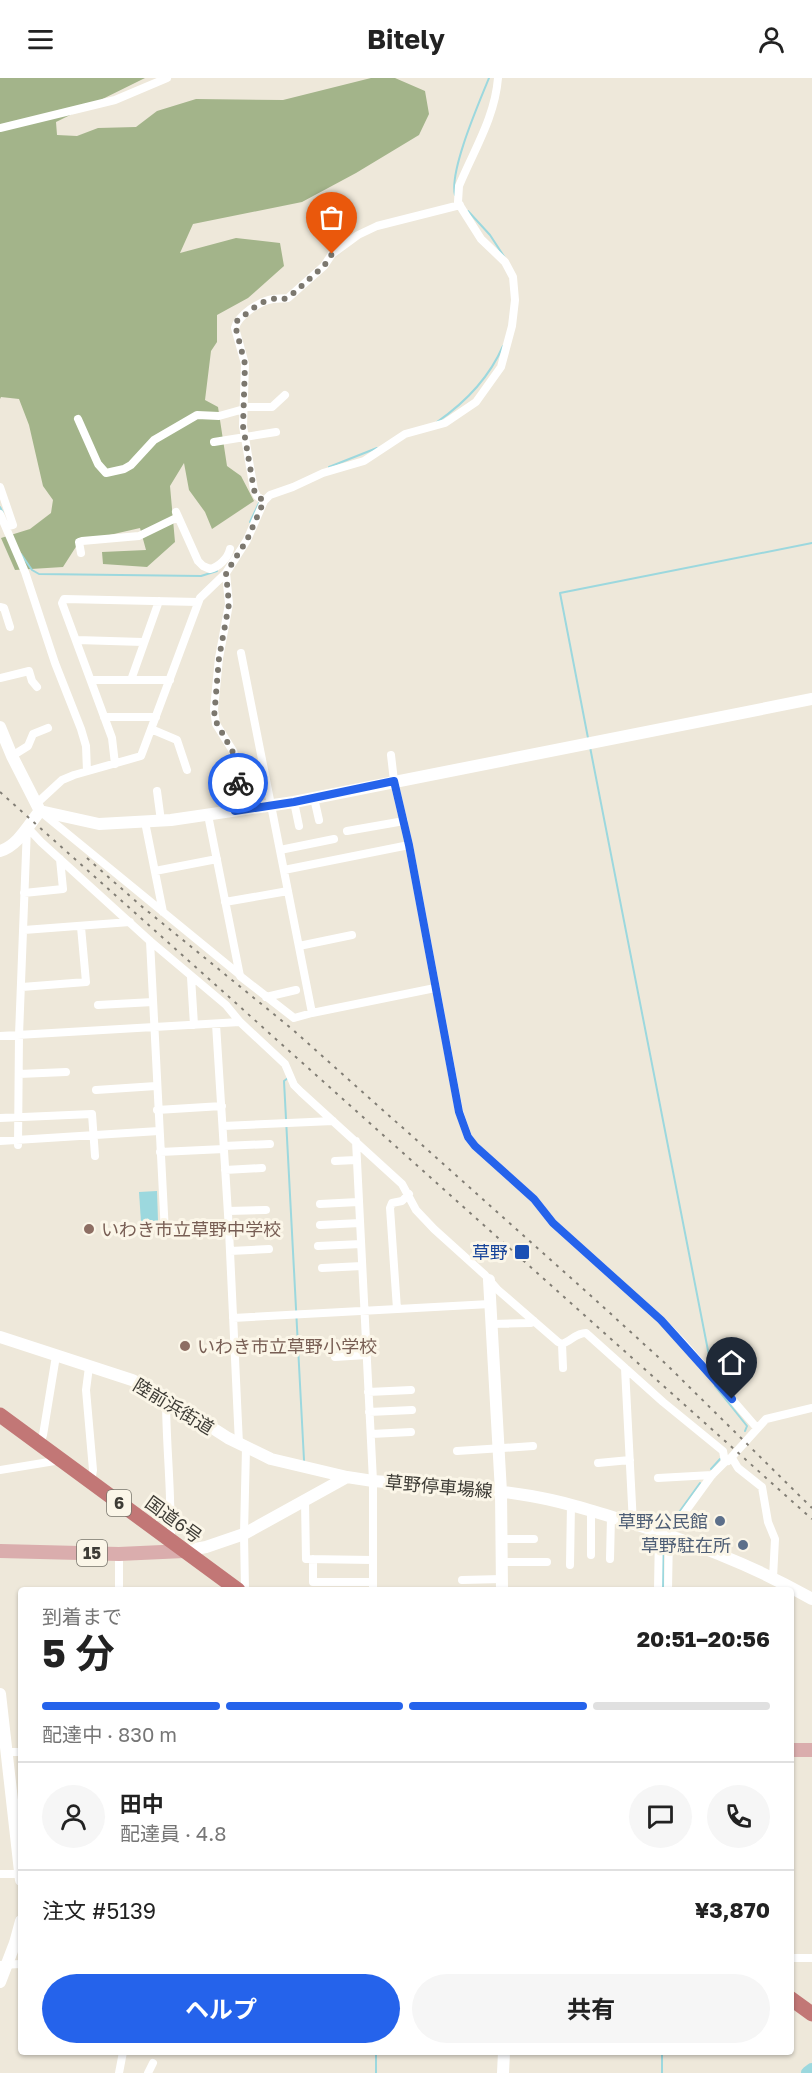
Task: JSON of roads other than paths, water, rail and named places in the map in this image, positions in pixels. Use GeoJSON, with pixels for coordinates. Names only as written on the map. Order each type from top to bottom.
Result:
{"type":"FeatureCollection","features":[{"type":"Feature","properties":{"kind":"highway","name":"国道6号"},"geometry":{"type":"LineString","coordinates":[[0,1415],[234,1587]]}},
{"type":"Feature","properties":{"kind":"highway"},"geometry":{"type":"LineString","coordinates":[[794,2001],[812,2014]]}},
{"type":"Feature","properties":{"kind":"main road","name":"15"},"geometry":{"type":"LineString","coordinates":[[0,1551],[118,1554],[184,1551]]}},
{"type":"Feature","properties":{"kind":"main road"},"geometry":{"type":"LineString","coordinates":[[794,1750],[812,1750]]}},
{"type":"Feature","properties":{"kind":"street"},"geometry":{"type":"LineString","coordinates":[[0,128],[115,100],[167,78]]}},
{"type":"Feature","properties":{"kind":"street"},"geometry":{"type":"LineString","coordinates":[[0,851],[19,839],[38,808],[62,780],[141,756],[198,602],[226,573],[247,540],[262,500],[323,473],[364,461],[405,434],[445,423],[476,402],[495,377],[501,367],[512,326],[515,300],[513,277],[505,262],[481,239],[459,205],[457,194],[489,120],[498,78]]}},
{"type":"Feature","properties":{"kind":"street"},"geometry":{"type":"LineString","coordinates":[[262,500],[254,490],[243,426],[246,372],[235,328],[237,321],[261,302],[288,298],[324,266],[334,251],[370,228],[459,205]]}},
{"type":"Feature","properties":{"kind":"street"},"geometry":{"type":"LineString","coordinates":[[78,419],[98,464],[106,473],[131,465],[154,440],[197,415],[219,416],[244,408],[272,407],[285,395]]}},
{"type":"Feature","properties":{"kind":"street"},"geometry":{"type":"LineString","coordinates":[[214,442],[276,432]]}},
{"type":"Feature","properties":{"kind":"street"},"geometry":{"type":"LineString","coordinates":[[0,487],[13,525],[2,521]]}},
{"type":"Feature","properties":{"kind":"street"},"geometry":{"type":"LineString","coordinates":[[81,554],[79,542],[82,540],[139,536],[177,514],[198,561],[203,566],[212,569],[218,580]]}},
{"type":"Feature","properties":{"kind":"street"},"geometry":{"type":"LineString","coordinates":[[2,521],[26,574],[55,663],[81,729],[86,746],[87,771]]}},
{"type":"Feature","properties":{"kind":"street"},"geometry":{"type":"LineString","coordinates":[[212,569],[222,562],[230,549]]}},
{"type":"Feature","properties":{"kind":"street"},"geometry":{"type":"LineString","coordinates":[[226,573],[229,604],[219,658],[214,709],[216,724],[233,751],[238,767],[235,811]]}},
{"type":"Feature","properties":{"kind":"street"},"geometry":{"type":"LineString","coordinates":[[115,764],[112,738],[62,603],[64,599],[198,602]]}},
{"type":"Feature","properties":{"kind":"street"},"geometry":{"type":"LineString","coordinates":[[131,680],[159,601]]}},
{"type":"Feature","properties":{"kind":"street"},"geometry":{"type":"LineString","coordinates":[[0,607],[4,608],[10,627]]}},
{"type":"Feature","properties":{"kind":"street"},"geometry":{"type":"LineString","coordinates":[[77,640],[143,642]]}},
{"type":"Feature","properties":{"kind":"street"},"geometry":{"type":"LineString","coordinates":[[241,653],[312,1013]]}},
{"type":"Feature","properties":{"kind":"street"},"geometry":{"type":"LineString","coordinates":[[0,678],[29,671],[37,687]]}},
{"type":"Feature","properties":{"kind":"street"},"geometry":{"type":"LineString","coordinates":[[91,680],[170,680]]}},
{"type":"Feature","properties":{"kind":"street"},"geometry":{"type":"LineString","coordinates":[[38,808],[99,824],[161,821],[208,815],[294,802],[812,699]]}},
{"type":"Feature","properties":{"kind":"street"},"geometry":{"type":"LineString","coordinates":[[104,717],[156,717]]}},
{"type":"Feature","properties":{"kind":"street"},"geometry":{"type":"LineString","coordinates":[[0,727],[38,808],[294,1018],[435,988]]}},
{"type":"Feature","properties":{"kind":"street"},"geometry":{"type":"LineString","coordinates":[[12,756],[28,746],[33,734],[48,728]]}},
{"type":"Feature","properties":{"kind":"street"},"geometry":{"type":"LineString","coordinates":[[152,729],[177,740],[187,770]]}},
{"type":"Feature","properties":{"kind":"street"},"geometry":{"type":"LineString","coordinates":[[391,755],[394,781],[409,845],[459,1112],[468,1137],[534,1199],[553,1223],[661,1320],[757,1428]]}},
{"type":"Feature","properties":{"kind":"street"},"geometry":{"type":"LineString","coordinates":[[157,791],[161,821]]}},
{"type":"Feature","properties":{"kind":"street"},"geometry":{"type":"LineString","coordinates":[[314,798],[319,820]]}},
{"type":"Feature","properties":{"kind":"street"},"geometry":{"type":"LineString","coordinates":[[294,802],[299,826]]}},
{"type":"Feature","properties":{"kind":"street"},"geometry":{"type":"LineString","coordinates":[[208,815],[240,976]]}},
{"type":"Feature","properties":{"kind":"street"},"geometry":{"type":"LineString","coordinates":[[347,831],[404,821]]}},
{"type":"Feature","properties":{"kind":"street"},"geometry":{"type":"LineString","coordinates":[[146,822],[163,912]]}},
{"type":"Feature","properties":{"kind":"street"},"geometry":{"type":"LineString","coordinates":[[27,827],[150,941],[226,1005],[240,1022],[285,1064],[294,1085],[402,1184],[416,1210],[498,1290],[562,1344],[563,1368]]}},
{"type":"Feature","properties":{"kind":"street"},"geometry":{"type":"LineString","coordinates":[[18,1143],[27,827]]}},
{"type":"Feature","properties":{"kind":"street"},"geometry":{"type":"LineString","coordinates":[[280,850],[334,839]]}},
{"type":"Feature","properties":{"kind":"street"},"geometry":{"type":"LineString","coordinates":[[284,870],[409,845]]}},
{"type":"Feature","properties":{"kind":"street"},"geometry":{"type":"LineString","coordinates":[[24,893],[63,889],[60,859]]}},
{"type":"Feature","properties":{"kind":"street"},"geometry":{"type":"LineString","coordinates":[[155,872],[217,859]]}},
{"type":"Feature","properties":{"kind":"street"},"geometry":{"type":"LineString","coordinates":[[225,902],[288,891]]}},
{"type":"Feature","properties":{"kind":"street"},"geometry":{"type":"LineString","coordinates":[[24,930],[130,922]]}},
{"type":"Feature","properties":{"kind":"street"},"geometry":{"type":"LineString","coordinates":[[22,987],[86,982],[81,927]]}},
{"type":"Feature","properties":{"kind":"street"},"geometry":{"type":"LineString","coordinates":[[299,945],[352,935]]}},
{"type":"Feature","properties":{"kind":"street"},"geometry":{"type":"LineString","coordinates":[[150,941],[165,1233],[229,1230]]}},
{"type":"Feature","properties":{"kind":"street"},"geometry":{"type":"LineString","coordinates":[[191,977],[194,1026]]}},
{"type":"Feature","properties":{"kind":"street"},"geometry":{"type":"LineString","coordinates":[[266,997],[296,990]]}},
{"type":"Feature","properties":{"kind":"street"},"geometry":{"type":"LineString","coordinates":[[98,1005],[153,1002]]}},
{"type":"Feature","properties":{"kind":"street"},"geometry":{"type":"LineString","coordinates":[[0,1036],[240,1022]]}},
{"type":"Feature","properties":{"kind":"street"},"geometry":{"type":"LineString","coordinates":[[216,1024],[233,1318],[243,1446],[245,1587]]}},
{"type":"Feature","properties":{"kind":"street"},"geometry":{"type":"LineString","coordinates":[[19,1074],[66,1072]]}},
{"type":"Feature","properties":{"kind":"street"},"geometry":{"type":"LineString","coordinates":[[96,1090],[156,1086]]}},
{"type":"Feature","properties":{"kind":"street"},"geometry":{"type":"LineString","coordinates":[[157,1110],[222,1106]]}},
{"type":"Feature","properties":{"kind":"street"},"geometry":{"type":"LineString","coordinates":[[0,1118],[92,1114],[95,1156]]}},
{"type":"Feature","properties":{"kind":"street"},"geometry":{"type":"LineString","coordinates":[[223,1126],[333,1120]]}},
{"type":"Feature","properties":{"kind":"street"},"geometry":{"type":"LineString","coordinates":[[0,1141],[18,1143],[159,1131]]}},
{"type":"Feature","properties":{"kind":"street"},"geometry":{"type":"LineString","coordinates":[[313,1559],[313,1582],[373,1586],[373,1481],[356,1141]]}},
{"type":"Feature","properties":{"kind":"street"},"geometry":{"type":"LineString","coordinates":[[160,1152],[270,1144]]}},
{"type":"Feature","properties":{"kind":"street"},"geometry":{"type":"LineString","coordinates":[[335,1161],[356,1160]]}},
{"type":"Feature","properties":{"kind":"street"},"geometry":{"type":"LineString","coordinates":[[225,1170],[262,1168]]}},
{"type":"Feature","properties":{"kind":"street"},"geometry":{"type":"LineString","coordinates":[[397,1309],[390,1208],[392,1203],[402,1201],[409,1194]]}},
{"type":"Feature","properties":{"kind":"street"},"geometry":{"type":"LineString","coordinates":[[321,1204],[358,1202]]}},
{"type":"Feature","properties":{"kind":"street"},"geometry":{"type":"LineString","coordinates":[[228,1211],[266,1210]]}},
{"type":"Feature","properties":{"kind":"street"},"geometry":{"type":"LineString","coordinates":[[320,1225],[360,1223]]}},
{"type":"Feature","properties":{"kind":"street"},"geometry":{"type":"LineString","coordinates":[[318,1246],[361,1244]]}},
{"type":"Feature","properties":{"kind":"street"},"geometry":{"type":"LineString","coordinates":[[230,1251],[268,1249]]}},
{"type":"Feature","properties":{"kind":"street"},"geometry":{"type":"LineString","coordinates":[[321,1268],[362,1266]]}},
{"type":"Feature","properties":{"kind":"street","name":"草野停車場線"},"geometry":{"type":"LineString","coordinates":[[347,1477],[501,1492],[489,1280]]}},
{"type":"Feature","properties":{"kind":"street"},"geometry":{"type":"LineString","coordinates":[[233,1318],[490,1304]]}},
{"type":"Feature","properties":{"kind":"street"},"geometry":{"type":"LineString","coordinates":[[492,1324],[534,1321]]}},
{"type":"Feature","properties":{"kind":"street"},"geometry":{"type":"LineString","coordinates":[[562,1344],[580,1333],[585,1333],[723,1451],[728,1460],[762,1487],[768,1522],[776,1539],[773,1578]]}},
{"type":"Feature","properties":{"kind":"street","name":"陸前浜街道"},"geometry":{"type":"LineString","coordinates":[[0,1337],[132,1380],[243,1446],[271,1459],[347,1477]]}},
{"type":"Feature","properties":{"kind":"street"},"geometry":{"type":"LineString","coordinates":[[335,1357],[366,1355]]}},
{"type":"Feature","properties":{"kind":"street"},"geometry":{"type":"LineString","coordinates":[[39,1444],[43,1435],[56,1356]]}},
{"type":"Feature","properties":{"kind":"street"},"geometry":{"type":"LineString","coordinates":[[89,1367],[86,1390],[93,1470],[91,1482]]}},
{"type":"Feature","properties":{"kind":"street"},"geometry":{"type":"LineString","coordinates":[[625,1368],[633,1524]]}},
{"type":"Feature","properties":{"kind":"street"},"geometry":{"type":"LineString","coordinates":[[368,1392],[411,1390]]}},
{"type":"Feature","properties":{"kind":"street"},"geometry":{"type":"LineString","coordinates":[[166,1399],[166,1438],[171,1488],[172,1532],[170,1540]]}},
{"type":"Feature","properties":{"kind":"street"},"geometry":{"type":"LineString","coordinates":[[658,1587],[664,1533],[712,1475],[766,1419],[812,1408]]}},
{"type":"Feature","properties":{"kind":"street"},"geometry":{"type":"LineString","coordinates":[[369,1412],[412,1410]]}},
{"type":"Feature","properties":{"kind":"street"},"geometry":{"type":"LineString","coordinates":[[371,1434],[411,1432]]}},
{"type":"Feature","properties":{"kind":"street"},"geometry":{"type":"LineString","coordinates":[[457,1451],[533,1446]]}},
{"type":"Feature","properties":{"kind":"street"},"geometry":{"type":"LineString","coordinates":[[0,1470],[61,1460]]}},
{"type":"Feature","properties":{"kind":"street"},"geometry":{"type":"LineString","coordinates":[[598,1463],[630,1460]]}},
{"type":"Feature","properties":{"kind":"street"},"geometry":{"type":"LineString","coordinates":[[658,1478],[712,1475]]}},
{"type":"Feature","properties":{"kind":"street"},"geometry":{"type":"LineString","coordinates":[[184,1551],[206,1547],[244,1534],[347,1477]]}},
{"type":"Feature","properties":{"kind":"street"},"geometry":{"type":"LineString","coordinates":[[462,1580],[502,1585],[501,1492],[571,1504],[664,1533],[731,1558],[790,1587]]}},
{"type":"Feature","properties":{"kind":"street"},"geometry":{"type":"LineString","coordinates":[[305,1501],[306,1559],[373,1560]]}},
{"type":"Feature","properties":{"kind":"street"},"geometry":{"type":"LineString","coordinates":[[570,1564],[571,1504]]}},
{"type":"Feature","properties":{"kind":"street"},"geometry":{"type":"LineString","coordinates":[[591,1511],[591,1555]]}},
{"type":"Feature","properties":{"kind":"street"},"geometry":{"type":"LineString","coordinates":[[610,1559],[611,1517]]}},
{"type":"Feature","properties":{"kind":"street"},"geometry":{"type":"LineString","coordinates":[[664,1533],[668,1587]]}},
{"type":"Feature","properties":{"kind":"street"},"geometry":{"type":"LineString","coordinates":[[502,1539],[534,1539]]}},
{"type":"Feature","properties":{"kind":"street"},"geometry":{"type":"LineString","coordinates":[[118,1554],[118,1587]]}},
{"type":"Feature","properties":{"kind":"street"},"geometry":{"type":"LineString","coordinates":[[502,1562],[548,1562]]}},
{"type":"Feature","properties":{"kind":"street"},"geometry":{"type":"LineString","coordinates":[[794,1589],[812,1599]]}},
{"type":"Feature","properties":{"kind":"street"},"geometry":{"type":"LineString","coordinates":[[0,1694],[18,1817]]}},
{"type":"Feature","properties":{"kind":"street"},"geometry":{"type":"LineString","coordinates":[[7,1752],[18,1752]]}},
{"type":"Feature","properties":{"kind":"street"},"geometry":{"type":"LineString","coordinates":[[0,1874],[18,1874]]}},
{"type":"Feature","properties":{"kind":"street"},"geometry":{"type":"LineString","coordinates":[[0,1982],[3,1965],[18,1933]]}},
{"type":"Feature","properties":{"kind":"street"},"geometry":{"type":"LineString","coordinates":[[794,1958],[812,1958]]}},
{"type":"Feature","properties":{"kind":"street"},"geometry":{"type":"LineString","coordinates":[[3,1965],[18,1964]]}},
{"type":"Feature","properties":{"kind":"street"},"geometry":{"type":"LineString","coordinates":[[119,2073],[122,2055]]}},
{"type":"Feature","properties":{"kind":"street"},"geometry":{"type":"LineString","coordinates":[[503,2073],[504,2055]]}},
{"type":"Feature","properties":{"kind":"street"},"geometry":{"type":"LineString","coordinates":[[148,2073],[153,2063]]}},
{"type":"Feature","properties":{"kind":"water"},"geometry":{"type":"Polygon","coordinates":[[[157,1191],[158,1221],[141,1222],[139,1192],[157,1191]]]}},
{"type":"Feature","properties":{"kind":"waterway"},"geometry":{"type":"LineString","coordinates":[[455,195],[454,184],[460,154],[489,78]]}},
{"type":"Feature","properties":{"kind":"waterway"},"geometry":{"type":"LineString","coordinates":[[468,211],[490,235],[505,258]]}},
{"type":"Feature","properties":{"kind":"waterway"},"geometry":{"type":"LineString","coordinates":[[437,422],[476,389],[491,369],[503,346]]}},
{"type":"Feature","properties":{"kind":"waterway"},"geometry":{"type":"LineString","coordinates":[[329,467],[377,448]]}},
{"type":"Feature","properties":{"kind":"waterway"},"geometry":{"type":"LineString","coordinates":[[250,522],[259,503]]}},
{"type":"Feature","properties":{"kind":"waterway"},"geometry":{"type":"LineString","coordinates":[[0,507],[3,513]]}},
{"type":"Feature","properties":{"kind":"waterway"},"geometry":{"type":"LineString","coordinates":[[588,738],[560,593],[812,543]]}},
{"type":"Feature","properties":{"kind":"waterway"},"geometry":{"type":"LineString","coordinates":[[21,554],[32,570],[39,574],[201,576],[217,571]]}},
{"type":"Feature","properties":{"kind":"waterway"},"geometry":{"type":"LineString","coordinates":[[590,747],[712,1371]]}},
{"type":"Feature","properties":{"kind":"waterway"},"geometry":{"type":"LineString","coordinates":[[288,1078],[284,1081],[304,1460]]}},
{"type":"Feature","properties":{"kind":"waterway"},"geometry":{"type":"LineString","coordinates":[[715,1386],[747,1426],[745,1431]]}},
{"type":"Feature","properties":{"kind":"waterway"},"geometry":{"type":"LineString","coordinates":[[711,1469],[720,1459]]}},
{"type":"Feature","properties":{"kind":"waterway"},"geometry":{"type":"LineString","coordinates":[[667,1529],[700,1483]]}},
{"type":"Feature","properties":{"kind":"waterway"},"geometry":{"type":"LineString","coordinates":[[663,1539],[663,1587]]}},
{"type":"Feature","properties":{"kind":"waterway"},"geometry":{"type":"LineString","coordinates":[[376,2055],[376,2073]]}},
{"type":"Feature","properties":{"kind":"waterway"},"geometry":{"type":"LineString","coordinates":[[662,2055],[662,2073]]}},
{"type":"Feature","properties":{"kind":"waterway"},"geometry":{"type":"LineString","coordinates":[[808,2073],[812,2070]]}},
{"type":"Feature","properties":{"kind":"railway"},"geometry":{"type":"LineString","coordinates":[[0,792],[812,1519]]}},
{"type":"Feature","properties":{"kind":"railway"},"geometry":{"type":"LineString","coordinates":[[87,858],[140,905],[292,1029],[589,1294],[668,1366],[812,1508]]}},
{"type":"Feature","properties":{"kind":"place","name":"いわき市立草野中学校"},"geometry":{"type":"Point","coordinates":[89,1229]}},
{"type":"Feature","properties":{"kind":"place","name":"草野"},"geometry":{"type":"Point","coordinates":[522,1252]}},
{"type":"Feature","properties":{"kind":"place","name":"いわき市立草野小学校"},"geometry":{"type":"Point","coordinates":[185,1346]}},
{"type":"Feature","properties":{"kind":"place","name":"草野公民館"},"geometry":{"type":"Point","coordinates":[720,1521]}},
{"type":"Feature","properties":{"kind":"place","name":"草野駐在所"},"geometry":{"type":"Point","coordinates":[743,1545]}}]}
